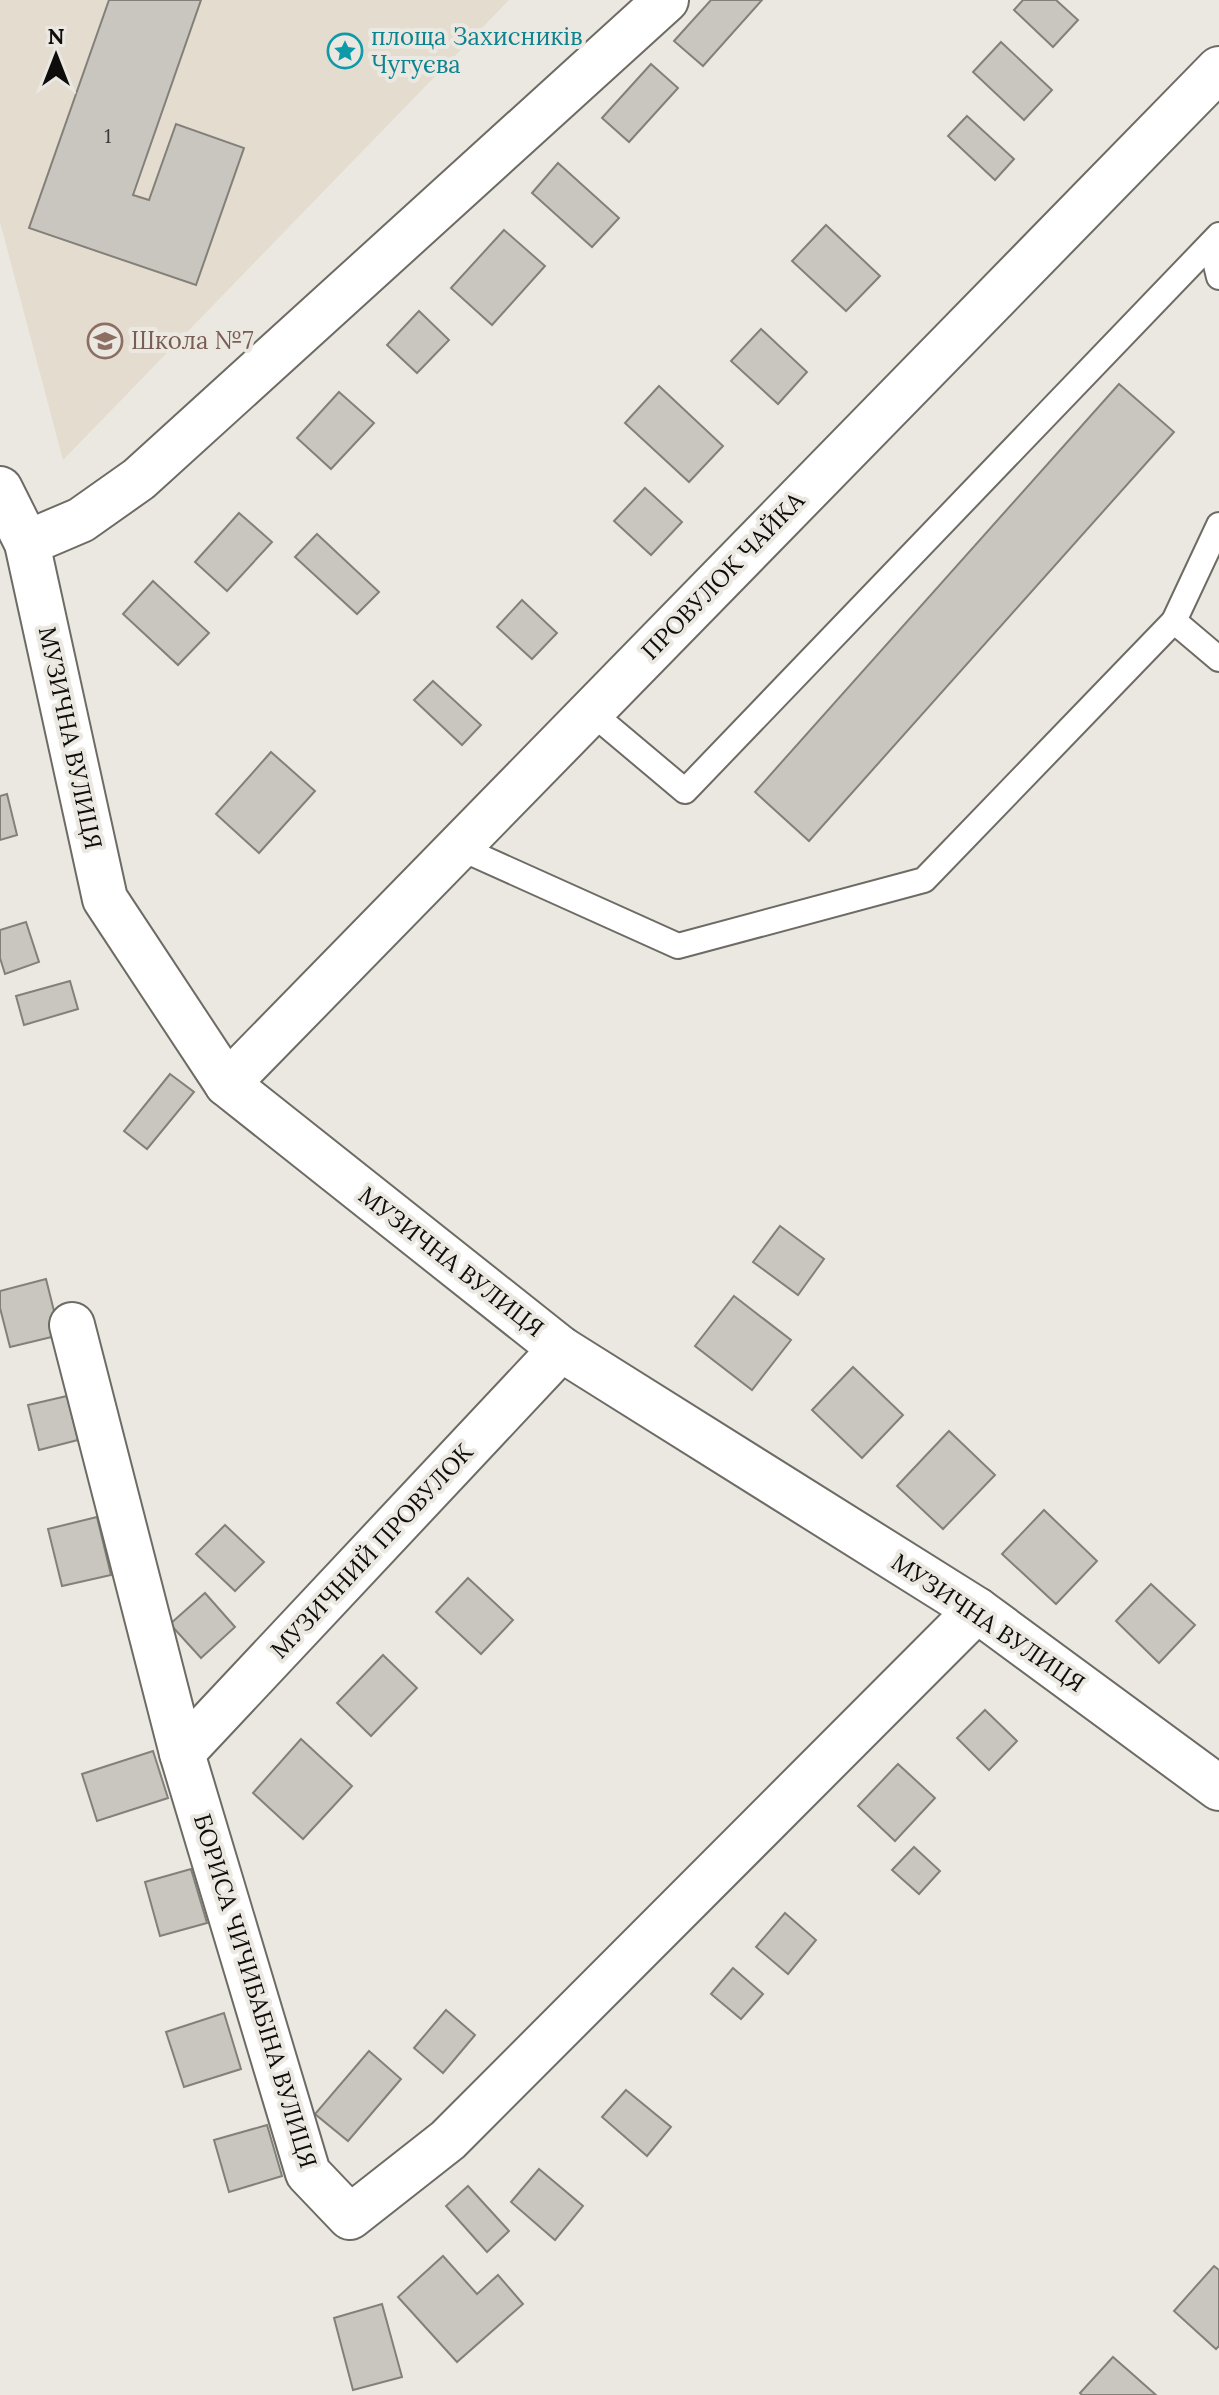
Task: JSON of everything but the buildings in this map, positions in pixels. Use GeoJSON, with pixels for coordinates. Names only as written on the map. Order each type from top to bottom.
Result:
{"type":"FeatureCollection","features":[{"type":"Feature","properties":{"kind":"street"},"geometry":{"type":"LineString","coordinates":[[27,543],[81,520],[139,479],[666,0]]}},
{"type":"Feature","properties":{"kind":"street","name":"ПРОВУЛОК ЧАЙКА"},"geometry":{"type":"LineString","coordinates":[[227,1084],[1219,69]]}},
{"type":"Feature","properties":{"kind":"street","name":"МУЗИЧНА ВУЛИЦЯ"},"geometry":{"type":"LineString","coordinates":[[0,489],[27,543],[105,899],[227,1084],[561,1349],[977,1610],[1219,1788]]}},
{"type":"Feature","properties":{"kind":"street","name":"БОРИСА ЧИЧИБАБІНА ВУЛИЦЯ"},"geometry":{"type":"LineString","coordinates":[[72,1325],[182,1753],[308,2173],[350,2217],[448,2140],[977,1610]]}},
{"type":"Feature","properties":{"kind":"street","name":"МУЗИЧНИЙ ПРОВУЛОК"},"geometry":{"type":"LineString","coordinates":[[182,1753],[561,1349]]}},
{"type":"Feature","properties":{"kind":"lane"},"geometry":{"type":"LineString","coordinates":[[591,712],[685,791],[1215,240]]}},
{"type":"Feature","properties":{"kind":"lane"},"geometry":{"type":"LineString","coordinates":[[1215,240],[1219,277]]}},
{"type":"Feature","properties":{"kind":"lane"},"geometry":{"type":"LineString","coordinates":[[458,847],[678,946],[924,880],[1174,621],[1219,525]]}},
{"type":"Feature","properties":{"kind":"lane"},"geometry":{"type":"LineString","coordinates":[[1174,621],[1219,659]]}},
{"type":"Feature","properties":{"kind":"shaded area","name":"Школа №7"},"geometry":{"type":"Polygon","coordinates":[[[0,0],[509,0],[63,460],[0,222],[0,0]]]}},
{"type":"Feature","properties":{"kind":"place","name":"площа Захисників Чугуєва"},"geometry":{"type":"Point","coordinates":[345,51]}},
{"type":"Feature","properties":{"kind":"place","name":"Школа №7"},"geometry":{"type":"Point","coordinates":[105,341]}}]}
